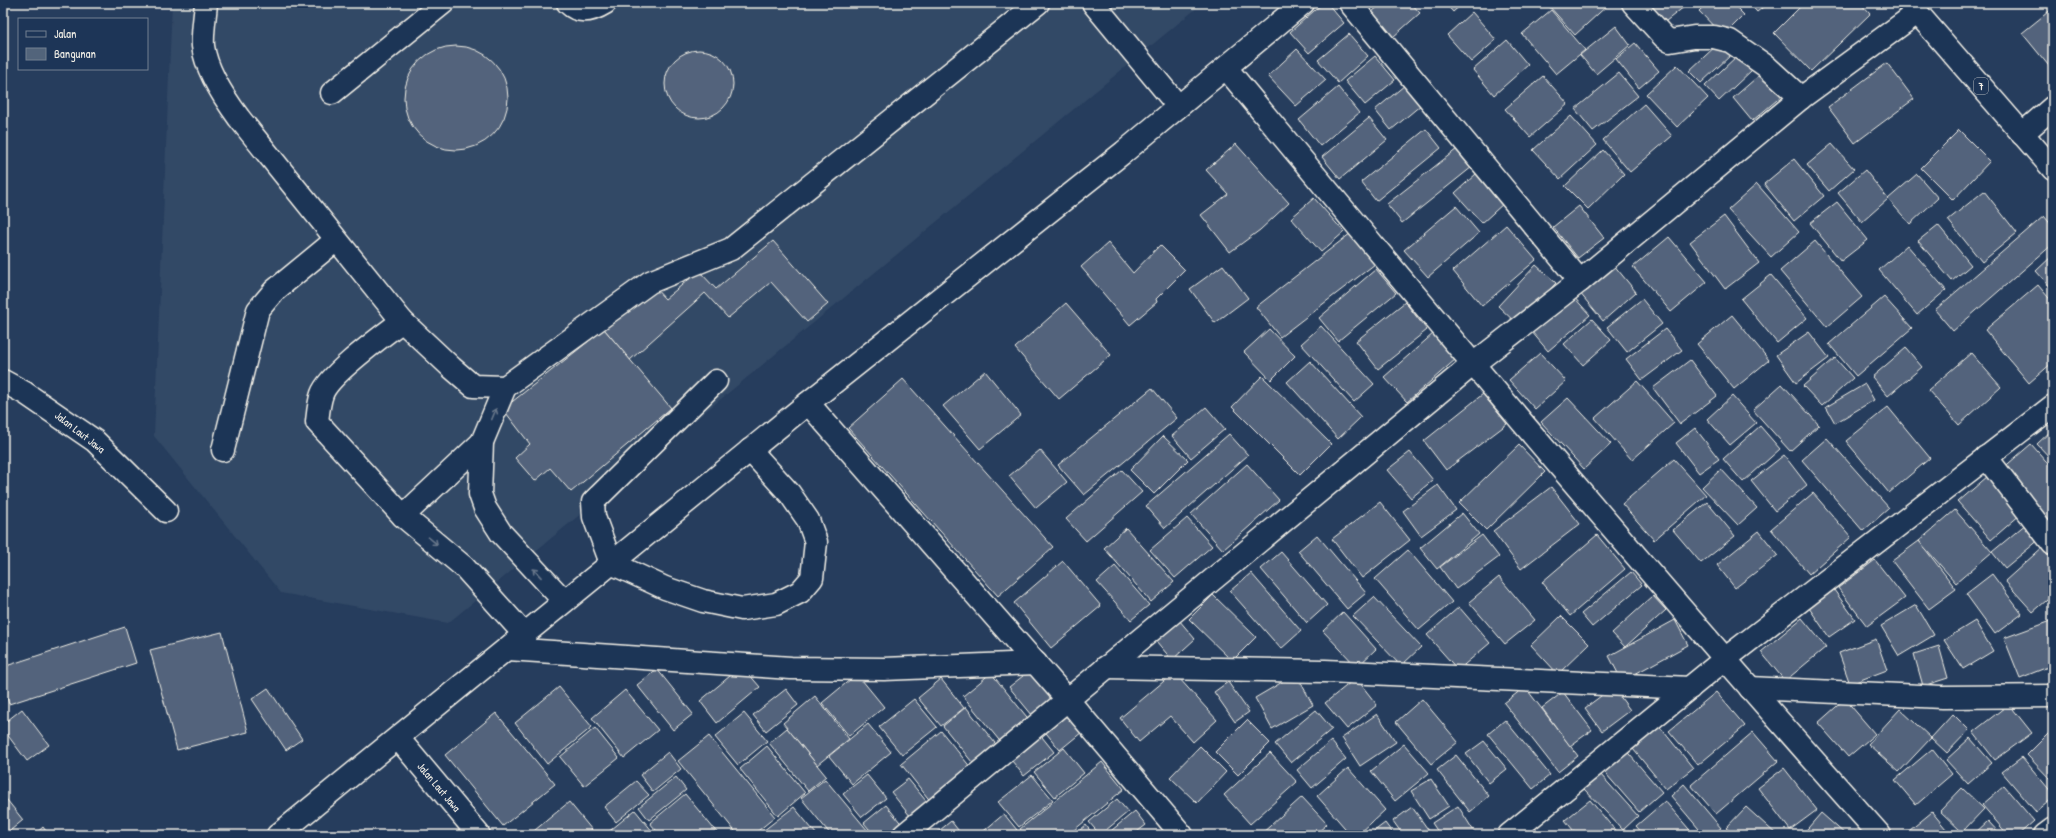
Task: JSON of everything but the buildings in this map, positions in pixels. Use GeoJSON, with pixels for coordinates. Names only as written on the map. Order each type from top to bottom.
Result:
{"type":"FeatureCollection","features":[{"type":"Feature","properties":{"kind":"main road"},"geometry":{"type":"LineString","coordinates":[[206,3],[203,47],[211,71],[224,96],[239,118],[402,321],[473,386],[505,387]]}},
{"type":"Feature","properties":{"kind":"main road"},"geometry":{"type":"LineString","coordinates":[[332,93],[443,3]]}},
{"type":"Feature","properties":{"kind":"main road"},"geometry":{"type":"LineString","coordinates":[[568,3],[573,8],[584,10],[596,8],[605,3]]}},
{"type":"Feature","properties":{"kind":"main road"},"geometry":{"type":"LineString","coordinates":[[564,601],[501,533],[485,508],[480,494],[482,442],[505,387],[650,282],[731,249],[1038,3]]}},
{"type":"Feature","properties":{"kind":"main road"},"geometry":{"type":"LineString","coordinates":[[1093,3],[1178,106]]}},
{"type":"Feature","properties":{"kind":"main road"},"geometry":{"type":"LineString","coordinates":[[1350,3],[1580,281]]}},
{"type":"Feature","properties":{"kind":"main road"},"geometry":{"type":"LineString","coordinates":[[1633,3],[1664,37],[1670,41],[1694,37],[1714,37],[1730,41],[1766,66],[1801,98]]}},
{"type":"Feature","properties":{"kind":"main road"},"geometry":{"type":"LineString","coordinates":[[278,835],[808,403],[1124,152],[1226,68],[1293,6]]}},
{"type":"Feature","properties":{"kind":"main road"},"geometry":{"type":"LineString","coordinates":[[904,835],[1472,365],[1580,281],[1801,98],[1913,8]]}},
{"type":"Feature","properties":{"kind":"main road","name":"7"},"geometry":{"type":"LineString","coordinates":[[1913,8],[2053,169]]}},
{"type":"Feature","properties":{"kind":"main road"},"geometry":{"type":"LineString","coordinates":[[1226,68],[1472,365],[1750,688],[1880,835]]}},
{"type":"Feature","properties":{"kind":"main road"},"geometry":{"type":"LineString","coordinates":[[2022,134],[2053,107]]}},
{"type":"Feature","properties":{"kind":"main road"},"geometry":{"type":"LineString","coordinates":[[223,450],[258,310],[274,291],[336,240]]}},
{"type":"Feature","properties":{"kind":"main road"},"geometry":{"type":"LineString","coordinates":[[402,321],[357,356],[337,374],[322,393],[317,422],[403,516],[464,567],[525,635]]}},
{"type":"Feature","properties":{"kind":"main road","name":"Jalan Laut Jawa"},"geometry":{"type":"LineString","coordinates":[[3,381],[25,393],[95,441],[166,511]]}},
{"type":"Feature","properties":{"kind":"main road"},"geometry":{"type":"LineString","coordinates":[[716,381],[593,502],[594,517],[611,563],[665,588],[703,601],[742,609],[776,604],[800,592],[812,578],[816,542],[808,520],[790,494],[750,450]]}},
{"type":"Feature","properties":{"kind":"main road"},"geometry":{"type":"LineString","coordinates":[[808,403],[1036,663],[1182,835]]}},
{"type":"Feature","properties":{"kind":"main road"},"geometry":{"type":"LineString","coordinates":[[1509,835],[1725,659],[2053,406]]}},
{"type":"Feature","properties":{"kind":"main road"},"geometry":{"type":"LineString","coordinates":[[403,516],[482,442]]}},
{"type":"Feature","properties":{"kind":"main road"},"geometry":{"type":"LineString","coordinates":[[1986,457],[2053,544]]}},
{"type":"Feature","properties":{"kind":"main road"},"geometry":{"type":"LineString","coordinates":[[508,649],[791,668],[884,670],[1036,663]]}},
{"type":"Feature","properties":{"kind":"main road"},"geometry":{"type":"LineString","coordinates":[[1106,667],[1325,671],[1690,688]]}},
{"type":"Feature","properties":{"kind":"main road"},"geometry":{"type":"LineString","coordinates":[[1750,688],[1942,697],[2053,696]]}},
{"type":"Feature","properties":{"kind":"main road","name":"Jalan Laut Jawa"},"geometry":{"type":"LineString","coordinates":[[398,738],[479,835]]}},
{"type":"Feature","properties":{"kind":"main road"},"geometry":{"type":"LineString","coordinates":[[2045,835],[2053,829]]}},
{"type":"Feature","properties":{"kind":"shaded area"},"geometry":{"type":"Polygon","coordinates":[[[172,3],[1203,3],[448,623],[281,593],[154,436],[172,3]]]}}]}
